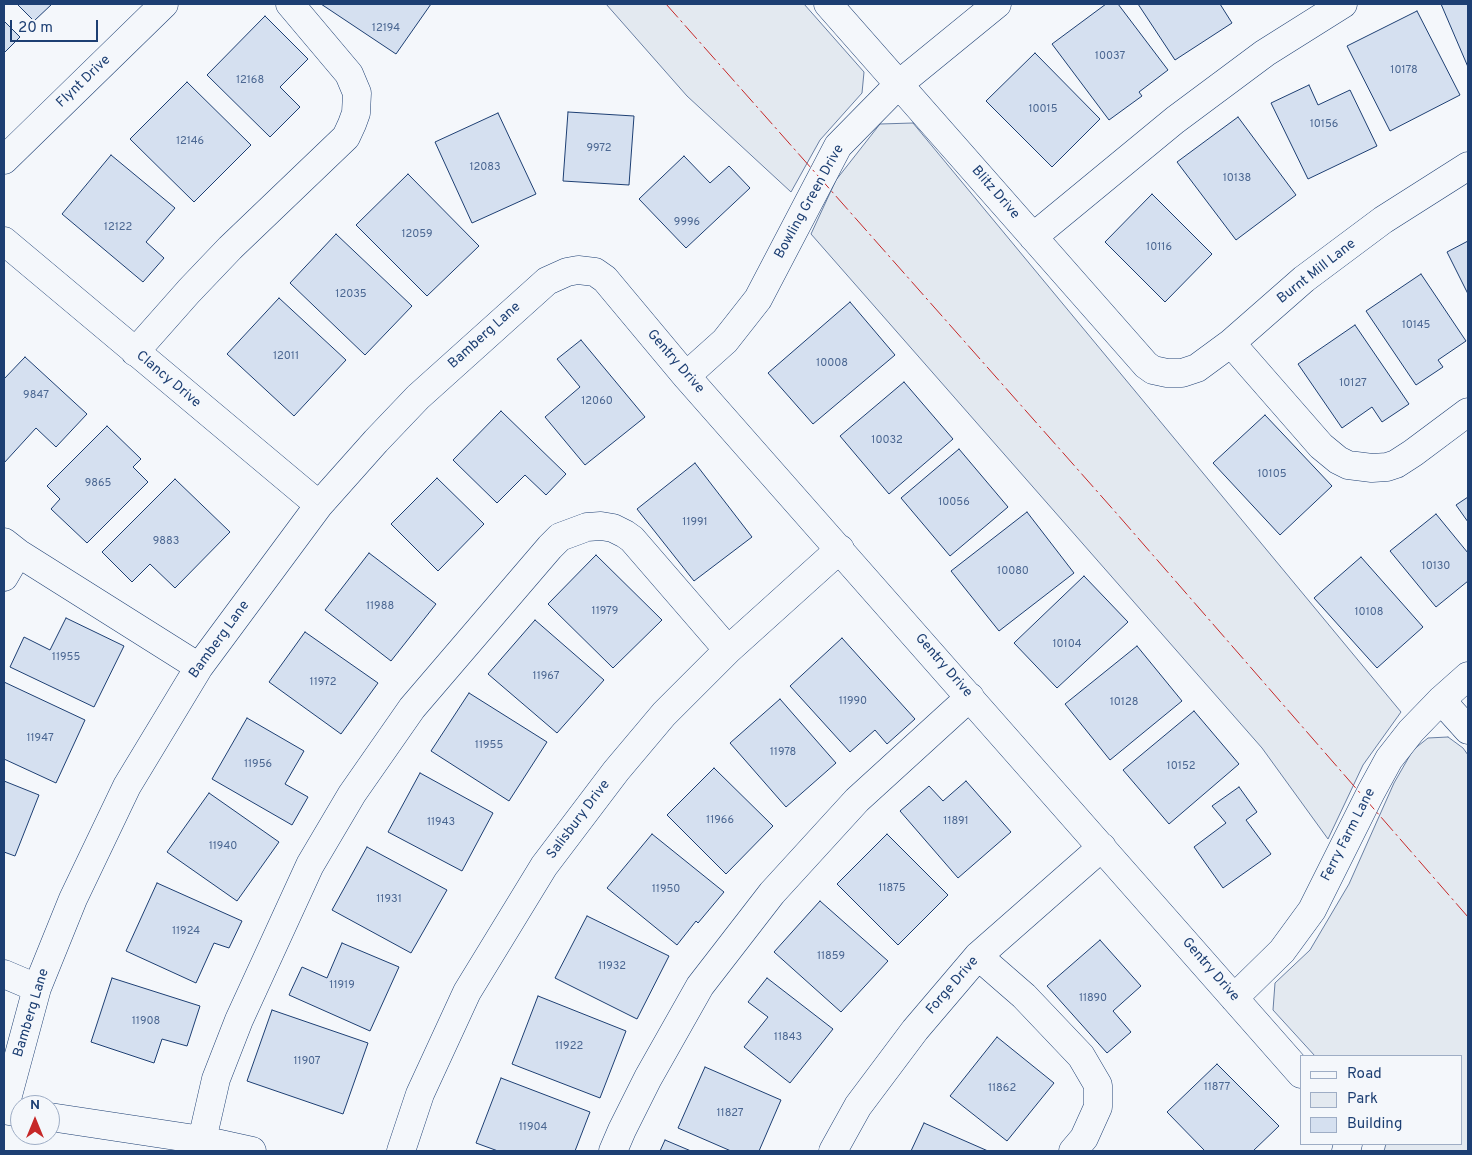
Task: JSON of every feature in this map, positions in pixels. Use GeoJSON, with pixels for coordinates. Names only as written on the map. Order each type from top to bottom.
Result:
{"type":"FeatureCollection","features":[{"type":"Feature","properties":{"kind":"street","name":"Flynt Drive"},"geometry":{"type":"LineString","coordinates":[[4,160],[164,4]]}},
{"type":"Feature","properties":{"kind":"street"},"geometry":{"type":"LineString","coordinates":[[134,352],[230,248],[346,137],[352,124],[357,102],[355,88],[349,74],[290,4]]}},
{"type":"Feature","properties":{"kind":"street","name":"Blitz Drive"},"geometry":{"type":"LineString","coordinates":[[828,4],[1146,365],[1153,370],[1167,373]]}},
{"type":"Feature","properties":{"kind":"street","name":"Bowling Green Drive"},"geometry":{"type":"LineString","coordinates":[[686,376],[725,340],[758,299],[838,146],[899,84],[997,4]]}},
{"type":"Feature","properties":{"kind":"street"},"geometry":{"type":"LineString","coordinates":[[1033,237],[1174,120],[1265,53],[1343,4]]}},
{"type":"Feature","properties":{"kind":"street","name":"Burnt Mill Lane"},"geometry":{"type":"LineString","coordinates":[[1167,373],[1182,373],[1197,368],[1231,344],[1304,279],[1384,220],[1468,166]]}},
{"type":"Feature","properties":{"kind":"street","name":"Clancy Drive"},"geometry":{"type":"LineString","coordinates":[[11,247],[134,352],[319,505]]}},
{"type":"Feature","properties":{"kind":"street","name":"Gentry Drive"},"geometry":{"type":"LineString","coordinates":[[578,270],[595,272],[605,279],[686,376],[1300,1073]]}},
{"type":"Feature","properties":{"kind":"street","name":"Bamberg Lane"},"geometry":{"type":"LineString","coordinates":[[4,1110],[37,988],[73,899],[127,786],[199,666],[319,505],[418,397],[547,281],[567,272],[578,270]]}},
{"type":"Feature","properties":{"kind":"street"},"geometry":{"type":"LineString","coordinates":[[1231,344],[1321,446],[1338,460],[1348,464],[1372,468],[1396,464],[1468,412]]}},
{"type":"Feature","properties":{"kind":"street"},"geometry":{"type":"LineString","coordinates":[[202,1140],[216,1079],[239,1020],[310,865],[352,794],[412,708],[560,537],[587,526],[613,528],[625,534],[632,539],[728,650]]}},
{"type":"Feature","properties":{"kind":"street"},"geometry":{"type":"LineString","coordinates":[[4,577],[11,548],[199,666]]}},
{"type":"Feature","properties":{"kind":"street","name":"Salisbury Drive"},"geometry":{"type":"LineString","coordinates":[[401,1151],[420,1094],[466,992],[544,866],[622,764],[664,714],[728,650],[840,549]]}},
{"type":"Feature","properties":{"kind":"street","name":"Ferry Farm Lane"},"geometry":{"type":"LineString","coordinates":[[1234,998],[1282,951],[1312,910],[1389,759],[1441,700],[1468,676]]}},
{"type":"Feature","properties":{"kind":"street"},"geometry":{"type":"LineString","coordinates":[[613,1151],[648,1078],[700,986],[772,893],[857,800],[970,697]]}},
{"type":"Feature","properties":{"kind":"street"},"geometry":{"type":"LineString","coordinates":[[1441,700],[1468,730]]}},
{"type":"Feature","properties":{"kind":"street","name":"Forge Drive"},"geometry":{"type":"LineString","coordinates":[[833,1151],[864,1098],[915,1030],[978,956],[1102,847]]}},
{"type":"Feature","properties":{"kind":"street"},"geometry":{"type":"LineString","coordinates":[[978,956],[1024,996],[1081,1056],[1098,1085],[1098,1107],[1084,1138],[1073,1151]]}},
{"type":"Feature","properties":{"kind":"street"},"geometry":{"type":"LineString","coordinates":[[4,974],[37,988]]}},
{"type":"Feature","properties":{"kind":"street"},"geometry":{"type":"LineString","coordinates":[[60,1119],[202,1140],[252,1151]]}},
{"type":"Feature","properties":{"kind":"green space"},"geometry":{"type":"Polygon","coordinates":[[[606,4],[804,4],[864,72],[862,93],[820,140],[791,192],[687,96],[606,4]]]}},
{"type":"Feature","properties":{"kind":"green space"},"geometry":{"type":"Polygon","coordinates":[[[913,123],[1401,712],[1363,765],[1328,839],[1262,748],[811,234],[836,180],[880,124],[913,123]]]}},
{"type":"Feature","properties":{"kind":"green space"},"geometry":{"type":"Polygon","coordinates":[[[1448,737],[1463,748],[1468,755],[1468,1151],[1384,1151],[1386,1145],[1462,1145],[1462,1055],[1314,1055],[1273,1010],[1275,983],[1310,950],[1349,884],[1394,783],[1413,750],[1428,738],[1448,737]]]}},
{"type":"Feature","properties":{"kind":"building"},"geometry":{"type":"Polygon","coordinates":[[[17,4],[52,4],[34,21],[17,4]]]}},
{"type":"Feature","properties":{"kind":"building"},"geometry":{"type":"Polygon","coordinates":[[[321,4],[431,4],[396,54],[321,4]]]}},
{"type":"Feature","properties":{"kind":"building"},"geometry":{"type":"Polygon","coordinates":[[[1106,4],[1118,4],[1168,70],[1139,92],[1142,96],[1109,120],[1052,44],[1106,4]]]}},
{"type":"Feature","properties":{"kind":"building"},"geometry":{"type":"Polygon","coordinates":[[[1138,4],[1220,4],[1232,23],[1175,60],[1138,4]]]}},
{"type":"Feature","properties":{"kind":"building"},"geometry":{"type":"Polygon","coordinates":[[[1441,4],[1468,4],[1468,67],[1441,4]]]}},
{"type":"Feature","properties":{"kind":"building"},"geometry":{"type":"Polygon","coordinates":[[[1417,11],[1460,95],[1390,131],[1347,46],[1417,11]]]}},
{"type":"Feature","properties":{"kind":"building"},"geometry":{"type":"Polygon","coordinates":[[[265,16],[308,59],[280,87],[300,107],[270,137],[207,75],[265,16]]]}},
{"type":"Feature","properties":{"kind":"building"},"geometry":{"type":"Polygon","coordinates":[[[4,21],[20,37],[4,53],[4,21]]]}},
{"type":"Feature","properties":{"kind":"building"},"geometry":{"type":"Polygon","coordinates":[[[1035,53],[1100,119],[1052,167],[986,101],[1035,53]]]}},
{"type":"Feature","properties":{"kind":"building"},"geometry":{"type":"Polygon","coordinates":[[[187,82],[251,145],[194,202],[130,139],[187,82]]]}},
{"type":"Feature","properties":{"kind":"building"},"geometry":{"type":"Polygon","coordinates":[[[1309,85],[1318,105],[1350,90],[1377,146],[1308,179],[1271,103],[1309,85]]]}},
{"type":"Feature","properties":{"kind":"building"},"geometry":{"type":"Polygon","coordinates":[[[568,112],[634,116],[629,185],[563,181],[568,112]]]}},
{"type":"Feature","properties":{"kind":"building"},"geometry":{"type":"Polygon","coordinates":[[[498,113],[536,194],[472,223],[435,142],[498,113]]]}},
{"type":"Feature","properties":{"kind":"building"},"geometry":{"type":"Polygon","coordinates":[[[1238,117],[1296,195],[1236,240],[1177,162],[1238,117]]]}},
{"type":"Feature","properties":{"kind":"building"},"geometry":{"type":"Polygon","coordinates":[[[111,155],[175,208],[146,242],[164,258],[143,282],[62,214],[111,155]]]}},
{"type":"Feature","properties":{"kind":"building"},"geometry":{"type":"Polygon","coordinates":[[[684,156],[710,183],[729,166],[750,188],[686,248],[639,199],[684,156]]]}},
{"type":"Feature","properties":{"kind":"building"},"geometry":{"type":"Polygon","coordinates":[[[408,174],[479,246],[427,296],[356,225],[408,174]]]}},
{"type":"Feature","properties":{"kind":"building"},"geometry":{"type":"Polygon","coordinates":[[[1152,194],[1212,254],[1165,302],[1105,242],[1152,194]]]}},
{"type":"Feature","properties":{"kind":"building"},"geometry":{"type":"Polygon","coordinates":[[[336,234],[412,306],[365,355],[290,283],[336,234]]]}},
{"type":"Feature","properties":{"kind":"building"},"geometry":{"type":"Polygon","coordinates":[[[1468,241],[1468,294],[1447,252],[1468,241]]]}},
{"type":"Feature","properties":{"kind":"building"},"geometry":{"type":"Polygon","coordinates":[[[1421,274],[1466,341],[1438,360],[1443,367],[1416,385],[1366,311],[1421,274]]]}},
{"type":"Feature","properties":{"kind":"building"},"geometry":{"type":"Polygon","coordinates":[[[279,298],[346,360],[294,416],[227,354],[279,298]]]}},
{"type":"Feature","properties":{"kind":"building"},"geometry":{"type":"Polygon","coordinates":[[[850,302],[895,355],[813,424],[768,373],[850,302]]]}},
{"type":"Feature","properties":{"kind":"building"},"geometry":{"type":"Polygon","coordinates":[[[1355,325],[1409,404],[1382,422],[1372,407],[1342,428],[1298,364],[1355,325]]]}},
{"type":"Feature","properties":{"kind":"building"},"geometry":{"type":"Polygon","coordinates":[[[581,340],[645,417],[585,465],[545,417],[580,387],[557,359],[581,340]]]}},
{"type":"Feature","properties":{"kind":"building"},"geometry":{"type":"Polygon","coordinates":[[[25,357],[87,414],[56,447],[36,428],[4,463],[4,379],[25,357]]]}},
{"type":"Feature","properties":{"kind":"building"},"geometry":{"type":"Polygon","coordinates":[[[904,382],[953,439],[889,494],[840,436],[904,382]]]}},
{"type":"Feature","properties":{"kind":"building"},"geometry":{"type":"Polygon","coordinates":[[[501,411],[566,474],[546,495],[525,475],[497,503],[453,460],[501,411]]]}},
{"type":"Feature","properties":{"kind":"building"},"geometry":{"type":"Polygon","coordinates":[[[1265,415],[1332,486],[1280,535],[1213,463],[1265,415]]]}},
{"type":"Feature","properties":{"kind":"building"},"geometry":{"type":"Polygon","coordinates":[[[107,426],[141,459],[133,467],[148,482],[87,543],[51,509],[60,499],[47,486],[107,426]]]}},
{"type":"Feature","properties":{"kind":"building"},"geometry":{"type":"Polygon","coordinates":[[[959,449],[1008,507],[950,556],[901,498],[959,449]]]}},
{"type":"Feature","properties":{"kind":"building"},"geometry":{"type":"Polygon","coordinates":[[[695,463],[752,537],[694,581],[637,509],[695,463]]]}},
{"type":"Feature","properties":{"kind":"building"},"geometry":{"type":"Polygon","coordinates":[[[437,478],[484,524],[438,571],[391,524],[437,478]]]}},
{"type":"Feature","properties":{"kind":"building"},"geometry":{"type":"Polygon","coordinates":[[[175,479],[230,532],[175,588],[150,564],[132,582],[102,552],[175,479]]]}},
{"type":"Feature","properties":{"kind":"building"},"geometry":{"type":"Polygon","coordinates":[[[1468,497],[1468,522],[1456,505],[1468,497]]]}},
{"type":"Feature","properties":{"kind":"building"},"geometry":{"type":"Polygon","coordinates":[[[1027,512],[1074,573],[999,631],[951,571],[1027,512]]]}},
{"type":"Feature","properties":{"kind":"building"},"geometry":{"type":"Polygon","coordinates":[[[1436,514],[1468,553],[1468,581],[1436,607],[1390,551],[1436,514]]]}},
{"type":"Feature","properties":{"kind":"building"},"geometry":{"type":"Polygon","coordinates":[[[369,553],[436,604],[391,661],[325,610],[369,553]]]}},
{"type":"Feature","properties":{"kind":"building"},"geometry":{"type":"Polygon","coordinates":[[[596,555],[662,620],[613,668],[548,604],[596,555]]]}},
{"type":"Feature","properties":{"kind":"building"},"geometry":{"type":"Polygon","coordinates":[[[1361,557],[1423,627],[1377,668],[1314,598],[1361,557]]]}},
{"type":"Feature","properties":{"kind":"building"},"geometry":{"type":"Polygon","coordinates":[[[1084,576],[1128,622],[1057,688],[1014,643],[1084,576]]]}},
{"type":"Feature","properties":{"kind":"building"},"geometry":{"type":"Polygon","coordinates":[[[66,618],[124,646],[94,707],[10,667],[24,637],[50,650],[66,618]]]}},
{"type":"Feature","properties":{"kind":"building"},"geometry":{"type":"Polygon","coordinates":[[[535,620],[604,680],[557,733],[488,674],[535,620]]]}},
{"type":"Feature","properties":{"kind":"building"},"geometry":{"type":"Polygon","coordinates":[[[305,632],[378,683],[341,734],[269,682],[305,632]]]}},
{"type":"Feature","properties":{"kind":"building"},"geometry":{"type":"Polygon","coordinates":[[[842,638],[915,719],[887,744],[875,730],[850,752],[790,686],[842,638]]]}},
{"type":"Feature","properties":{"kind":"building"},"geometry":{"type":"Polygon","coordinates":[[[1137,646],[1182,701],[1110,760],[1065,704],[1137,646]]]}},
{"type":"Feature","properties":{"kind":"building"},"geometry":{"type":"Polygon","coordinates":[[[4,682],[85,720],[56,783],[4,759],[4,682]]]}},
{"type":"Feature","properties":{"kind":"building"},"geometry":{"type":"Polygon","coordinates":[[[469,693],[547,742],[509,801],[431,751],[469,693]]]}},
{"type":"Feature","properties":{"kind":"building"},"geometry":{"type":"Polygon","coordinates":[[[780,699],[836,763],[786,807],[730,743],[780,699]]]}},
{"type":"Feature","properties":{"kind":"building"},"geometry":{"type":"Polygon","coordinates":[[[1194,711],[1239,764],[1169,824],[1123,770],[1194,711]]]}},
{"type":"Feature","properties":{"kind":"building"},"geometry":{"type":"Polygon","coordinates":[[[247,718],[304,751],[285,784],[308,797],[292,825],[212,779],[247,718]]]}},
{"type":"Feature","properties":{"kind":"building"},"geometry":{"type":"Polygon","coordinates":[[[714,768],[773,826],[726,874],[667,815],[714,768]]]}},
{"type":"Feature","properties":{"kind":"building"},"geometry":{"type":"Polygon","coordinates":[[[420,773],[493,813],[462,871],[388,832],[420,773]]]}},
{"type":"Feature","properties":{"kind":"building"},"geometry":{"type":"Polygon","coordinates":[[[4,781],[39,795],[15,856],[4,852],[4,781]]]}},
{"type":"Feature","properties":{"kind":"building"},"geometry":{"type":"Polygon","coordinates":[[[966,781],[1011,832],[958,878],[900,811],[929,786],[943,801],[966,781]]]}},
{"type":"Feature","properties":{"kind":"building"},"geometry":{"type":"Polygon","coordinates":[[[1239,787],[1257,812],[1246,820],[1271,854],[1223,888],[1194,847],[1226,823],[1212,806],[1239,787]]]}},
{"type":"Feature","properties":{"kind":"building"},"geometry":{"type":"Polygon","coordinates":[[[209,793],[279,842],[237,901],[167,852],[209,793]]]}},
{"type":"Feature","properties":{"kind":"building"},"geometry":{"type":"Polygon","coordinates":[[[652,834],[724,892],[698,923],[696,921],[677,945],[607,888],[652,834]]]}},
{"type":"Feature","properties":{"kind":"building"},"geometry":{"type":"Polygon","coordinates":[[[887,834],[948,895],[898,945],[837,884],[887,834]]]}},
{"type":"Feature","properties":{"kind":"building"},"geometry":{"type":"Polygon","coordinates":[[[367,847],[447,890],[411,953],[332,910],[367,847]]]}},
{"type":"Feature","properties":{"kind":"building"},"geometry":{"type":"Polygon","coordinates":[[[157,883],[242,921],[229,948],[214,943],[196,983],[126,951],[157,883]]]}},
{"type":"Feature","properties":{"kind":"building"},"geometry":{"type":"Polygon","coordinates":[[[820,901],[888,961],[841,1012],[774,952],[820,901]]]}},
{"type":"Feature","properties":{"kind":"building"},"geometry":{"type":"Polygon","coordinates":[[[587,916],[669,956],[637,1019],[555,978],[587,916]]]}},
{"type":"Feature","properties":{"kind":"building"},"geometry":{"type":"Polygon","coordinates":[[[1100,940],[1141,986],[1113,1011],[1131,1032],[1107,1053],[1047,986],[1100,940]]]}},
{"type":"Feature","properties":{"kind":"building"},"geometry":{"type":"Polygon","coordinates":[[[342,943],[399,967],[370,1031],[289,995],[302,967],[327,978],[342,943]]]}},
{"type":"Feature","properties":{"kind":"building"},"geometry":{"type":"Polygon","coordinates":[[[112,978],[200,1006],[187,1046],[162,1039],[154,1063],[91,1042],[112,978]]]}},
{"type":"Feature","properties":{"kind":"building"},"geometry":{"type":"Polygon","coordinates":[[[767,978],[833,1029],[790,1083],[744,1047],[768,1017],[748,1002],[767,978]]]}},
{"type":"Feature","properties":{"kind":"building"},"geometry":{"type":"Polygon","coordinates":[[[538,996],[626,1031],[600,1098],[512,1064],[538,996]]]}},
{"type":"Feature","properties":{"kind":"building"},"geometry":{"type":"Polygon","coordinates":[[[272,1010],[368,1043],[343,1114],[247,1081],[272,1010]]]}},
{"type":"Feature","properties":{"kind":"building"},"geometry":{"type":"Polygon","coordinates":[[[997,1037],[1054,1083],[1007,1141],[950,1096],[997,1037]]]}},
{"type":"Feature","properties":{"kind":"building"},"geometry":{"type":"Polygon","coordinates":[[[1217,1064],[1279,1126],[1253,1151],[1205,1151],[1167,1112],[1217,1064]]]}},
{"type":"Feature","properties":{"kind":"building"},"geometry":{"type":"Polygon","coordinates":[[[705,1067],[781,1100],[759,1151],[731,1151],[678,1128],[705,1067]]]}},
{"type":"Feature","properties":{"kind":"building"},"geometry":{"type":"Polygon","coordinates":[[[501,1078],[590,1112],[575,1151],[498,1151],[476,1143],[501,1078]]]}},
{"type":"Feature","properties":{"kind":"building"},"geometry":{"type":"Polygon","coordinates":[[[924,1123],[988,1151],[911,1151],[924,1123]]]}},
{"type":"Feature","properties":{"kind":"building"},"geometry":{"type":"Polygon","coordinates":[[[665,1140],[691,1151],[660,1151],[665,1140]]]}},
{"type":"Feature","properties":{"kind":"power"},"geometry":{"type":"LineString","coordinates":[[666,4],[1118,515],[1468,917]]}}]}
